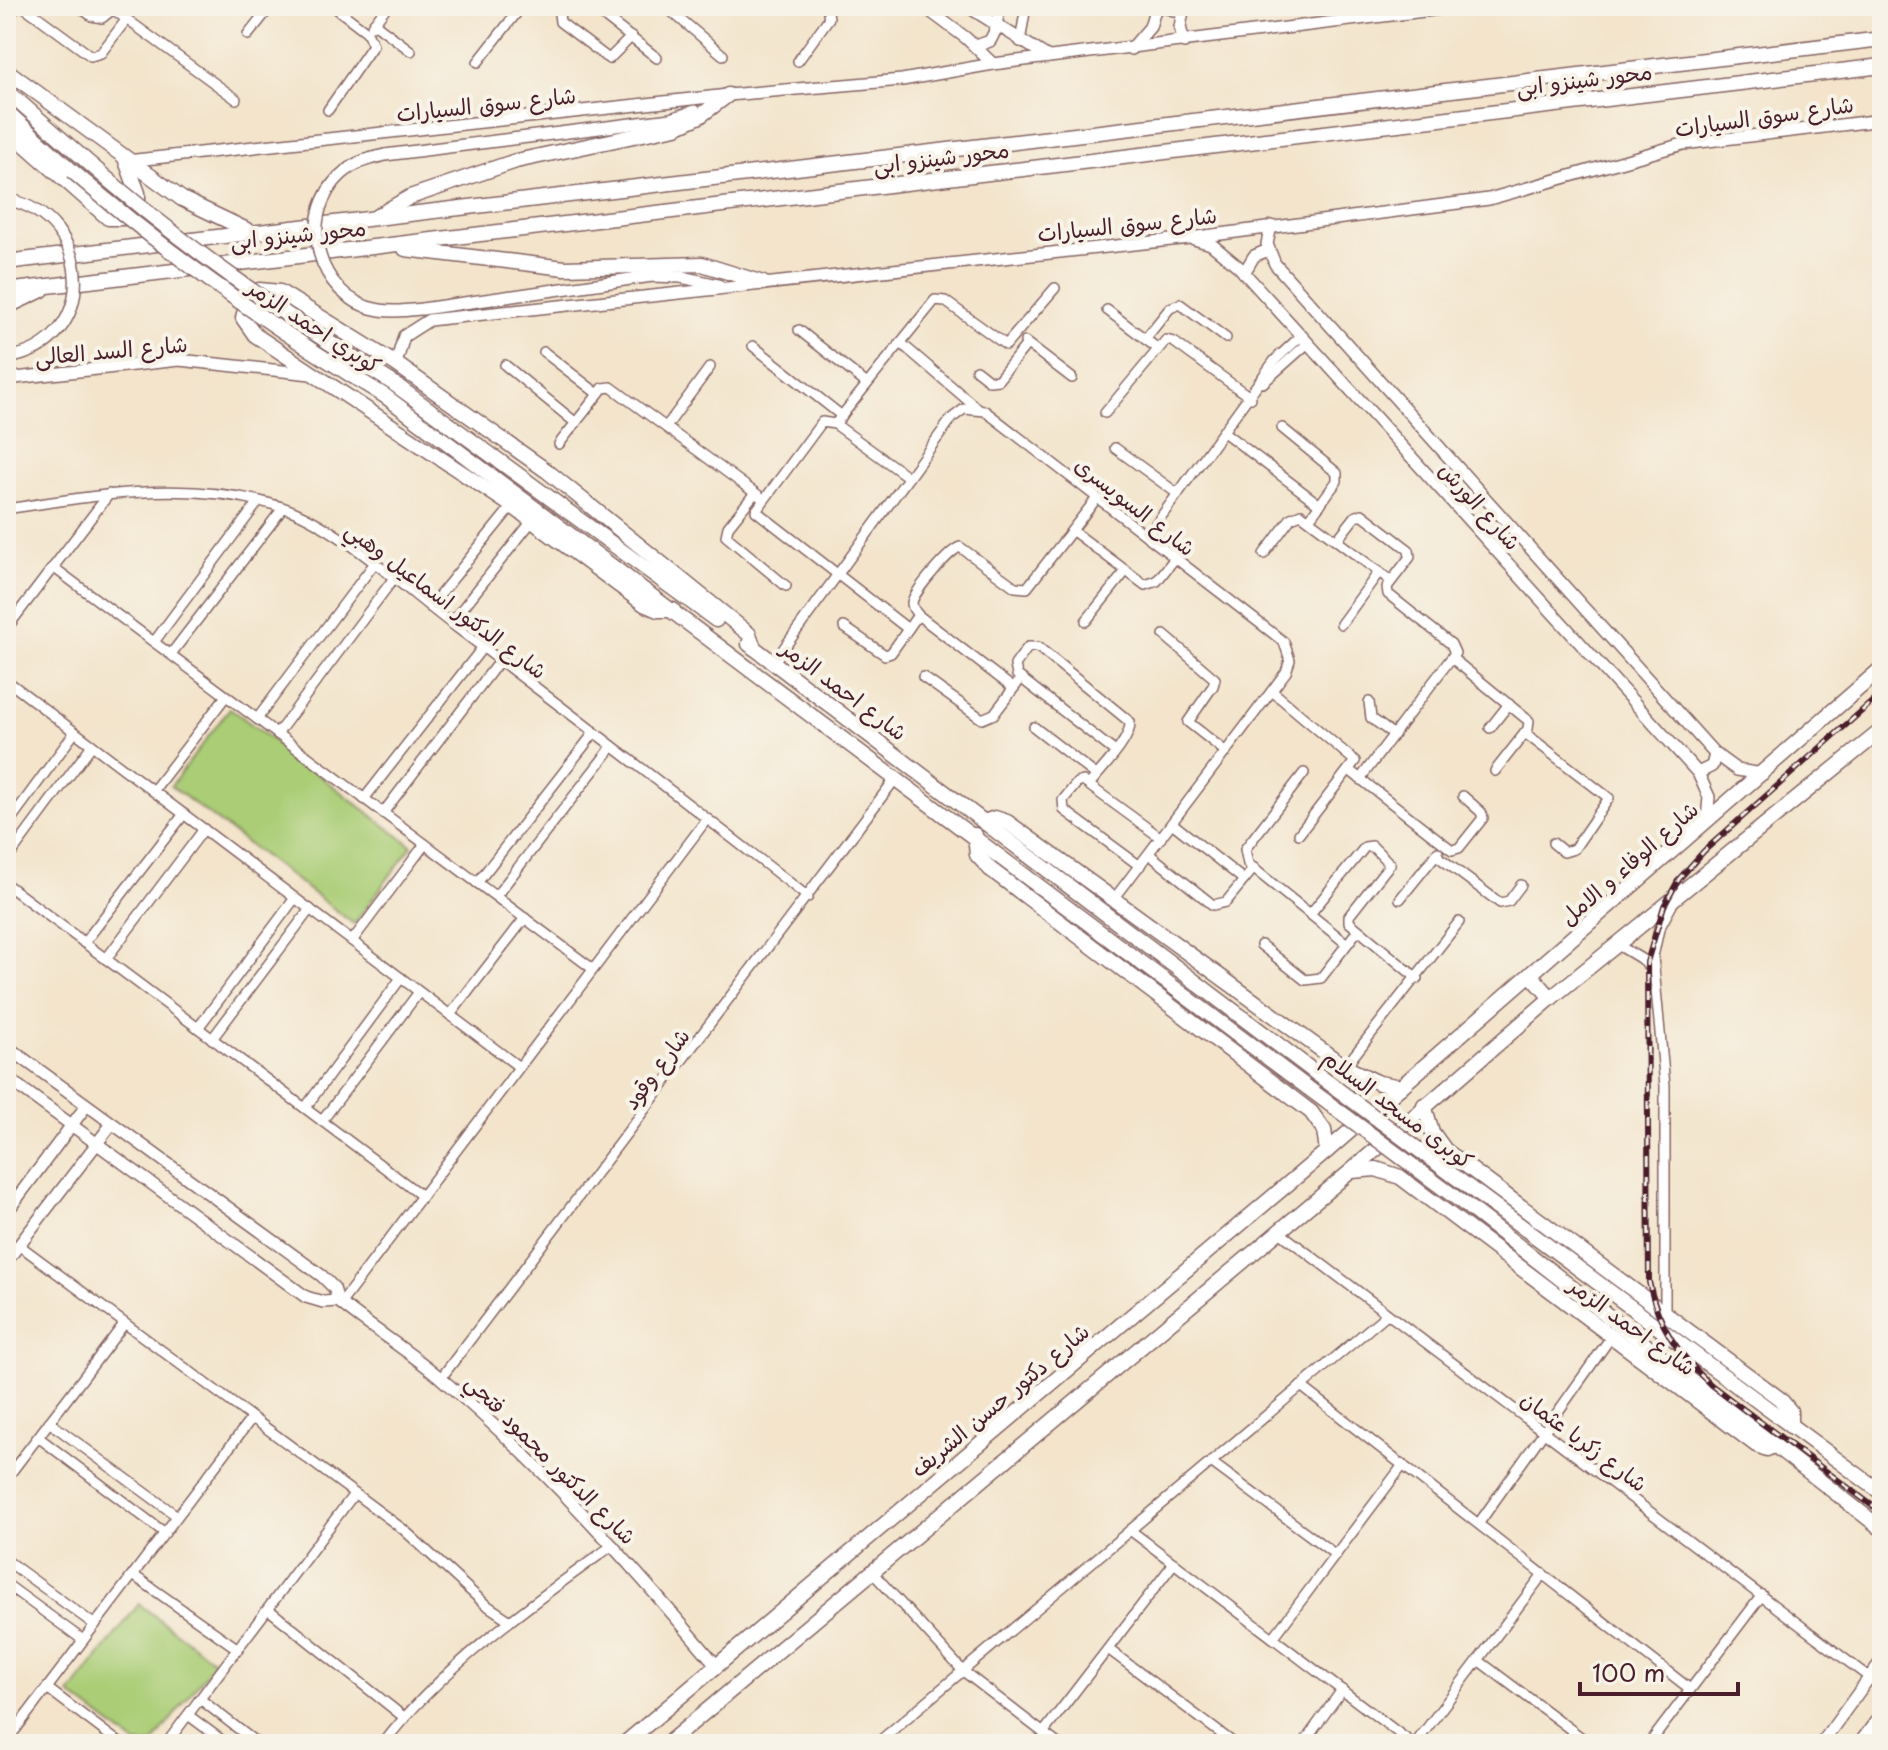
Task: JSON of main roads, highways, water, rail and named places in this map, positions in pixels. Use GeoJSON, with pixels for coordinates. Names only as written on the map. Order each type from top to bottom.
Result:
{"type":"FeatureCollection","features":[{"type":"Feature","properties":{"kind":"main road","name":"محور شينزو ابى"},"geometry":{"type":"LineString","coordinates":[[6,262],[1882,39]]}},
{"type":"Feature","properties":{"kind":"main road","name":"محور شينزو ابى"},"geometry":{"type":"LineString","coordinates":[[6,291],[1882,66]]}},
{"type":"Feature","properties":{"kind":"main road"},"geometry":{"type":"LineString","coordinates":[[6,70],[125,161],[198,209],[253,232]]}},
{"type":"Feature","properties":{"kind":"main road","name":"كوبري احمد الزمر"},"geometry":{"type":"LineString","coordinates":[[6,90],[156,221],[231,279],[389,390]]}},
{"type":"Feature","properties":{"kind":"main road"},"geometry":{"type":"LineString","coordinates":[[372,219],[410,197],[516,161],[676,127],[700,116],[722,96]]}},
{"type":"Feature","properties":{"kind":"main road","name":"كوبري احمد الزمر"},"geometry":{"type":"LineString","coordinates":[[6,111],[156,242],[234,300],[389,390]]}},
{"type":"Feature","properties":{"kind":"main road"},"geometry":{"type":"LineString","coordinates":[[6,128],[108,218],[124,218],[138,203],[138,193],[125,161]]}},
{"type":"Feature","properties":{"kind":"main road"},"geometry":{"type":"LineString","coordinates":[[381,246],[565,268],[702,264],[763,283]]}},
{"type":"Feature","properties":{"kind":"main road"},"geometry":{"type":"LineString","coordinates":[[6,307],[48,286]]}},
{"type":"Feature","properties":{"kind":"main road","name":"شارع احمد الزمر"},"geometry":{"type":"LineString","coordinates":[[1327,1151],[1321,1123],[1302,1105],[990,869],[977,855],[975,835],[673,610],[658,610],[644,604],[512,506],[255,335],[243,318],[244,304],[259,290],[280,292],[396,364],[547,471],[749,634],[754,648],[984,822],[995,818],[1007,822],[1345,1067],[1368,1080],[1401,1087]]}},
{"type":"Feature","properties":{"kind":"main road"},"geometry":{"type":"LineString","coordinates":[[389,390],[673,610]]}},
{"type":"Feature","properties":{"kind":"main road"},"geometry":{"type":"LineString","coordinates":[[389,390],[754,648]]}},
{"type":"Feature","properties":{"kind":"main road","name":"شارع الوفاء و الامل"},"geometry":{"type":"LineString","coordinates":[[1401,1087],[1764,774],[1882,668]]}},
{"type":"Feature","properties":{"kind":"main road"},"geometry":{"type":"LineString","coordinates":[[667,1744],[1351,1171],[1551,998],[1882,730]]}},
{"type":"Feature","properties":{"kind":"main road","name":"كوبرى مسجد السلام"},"geometry":{"type":"LineString","coordinates":[[984,822],[1790,1426]]}},
{"type":"Feature","properties":{"kind":"main road","name":"كوبرى مسجد السلام"},"geometry":{"type":"LineString","coordinates":[[975,835],[1467,1206],[1775,1445]]}},
{"type":"Feature","properties":{"kind":"main road"},"geometry":{"type":"LineString","coordinates":[[1531,975],[1551,998]]}},
{"type":"Feature","properties":{"kind":"main road"},"geometry":{"type":"LineString","coordinates":[[1302,1105],[1329,1098],[1339,1088],[1345,1067]]}},
{"type":"Feature","properties":{"kind":"main road","name":"شارع دكتور حسن الشريف"},"geometry":{"type":"LineString","coordinates":[[624,1744],[1401,1087]]}},
{"type":"Feature","properties":{"kind":"main road","name":"شارع احمد الزمر"},"geometry":{"type":"LineString","coordinates":[[1424,1105],[1432,1132],[1445,1150],[1780,1399],[1790,1411],[1790,1426],[1882,1493]]}},
{"type":"Feature","properties":{"kind":"main road"},"geometry":{"type":"LineString","coordinates":[[1407,1182],[1407,1170],[1416,1155],[1433,1148],[1445,1150]]}},
{"type":"Feature","properties":{"kind":"main road","name":"شارع احمد الزمر"},"geometry":{"type":"LineString","coordinates":[[1351,1171],[1376,1169],[1407,1182],[1756,1445],[1767,1449],[1775,1445],[1882,1529]]}},
{"type":"Feature","properties":{"kind":"main road"},"geometry":{"type":"LineString","coordinates":[[918,1497],[936,1518]]}},
{"type":"Feature","properties":{"kind":"main road"},"geometry":{"type":"LineString","coordinates":[[794,1601],[812,1622]]}},
{"type":"Feature","properties":{"kind":"railway"},"geometry":{"type":"LineString","coordinates":[[1882,693],[1704,851],[1679,879],[1664,906],[1647,962],[1649,1282],[1658,1312],[1679,1350],[1711,1385],[1882,1513]]}}]}
